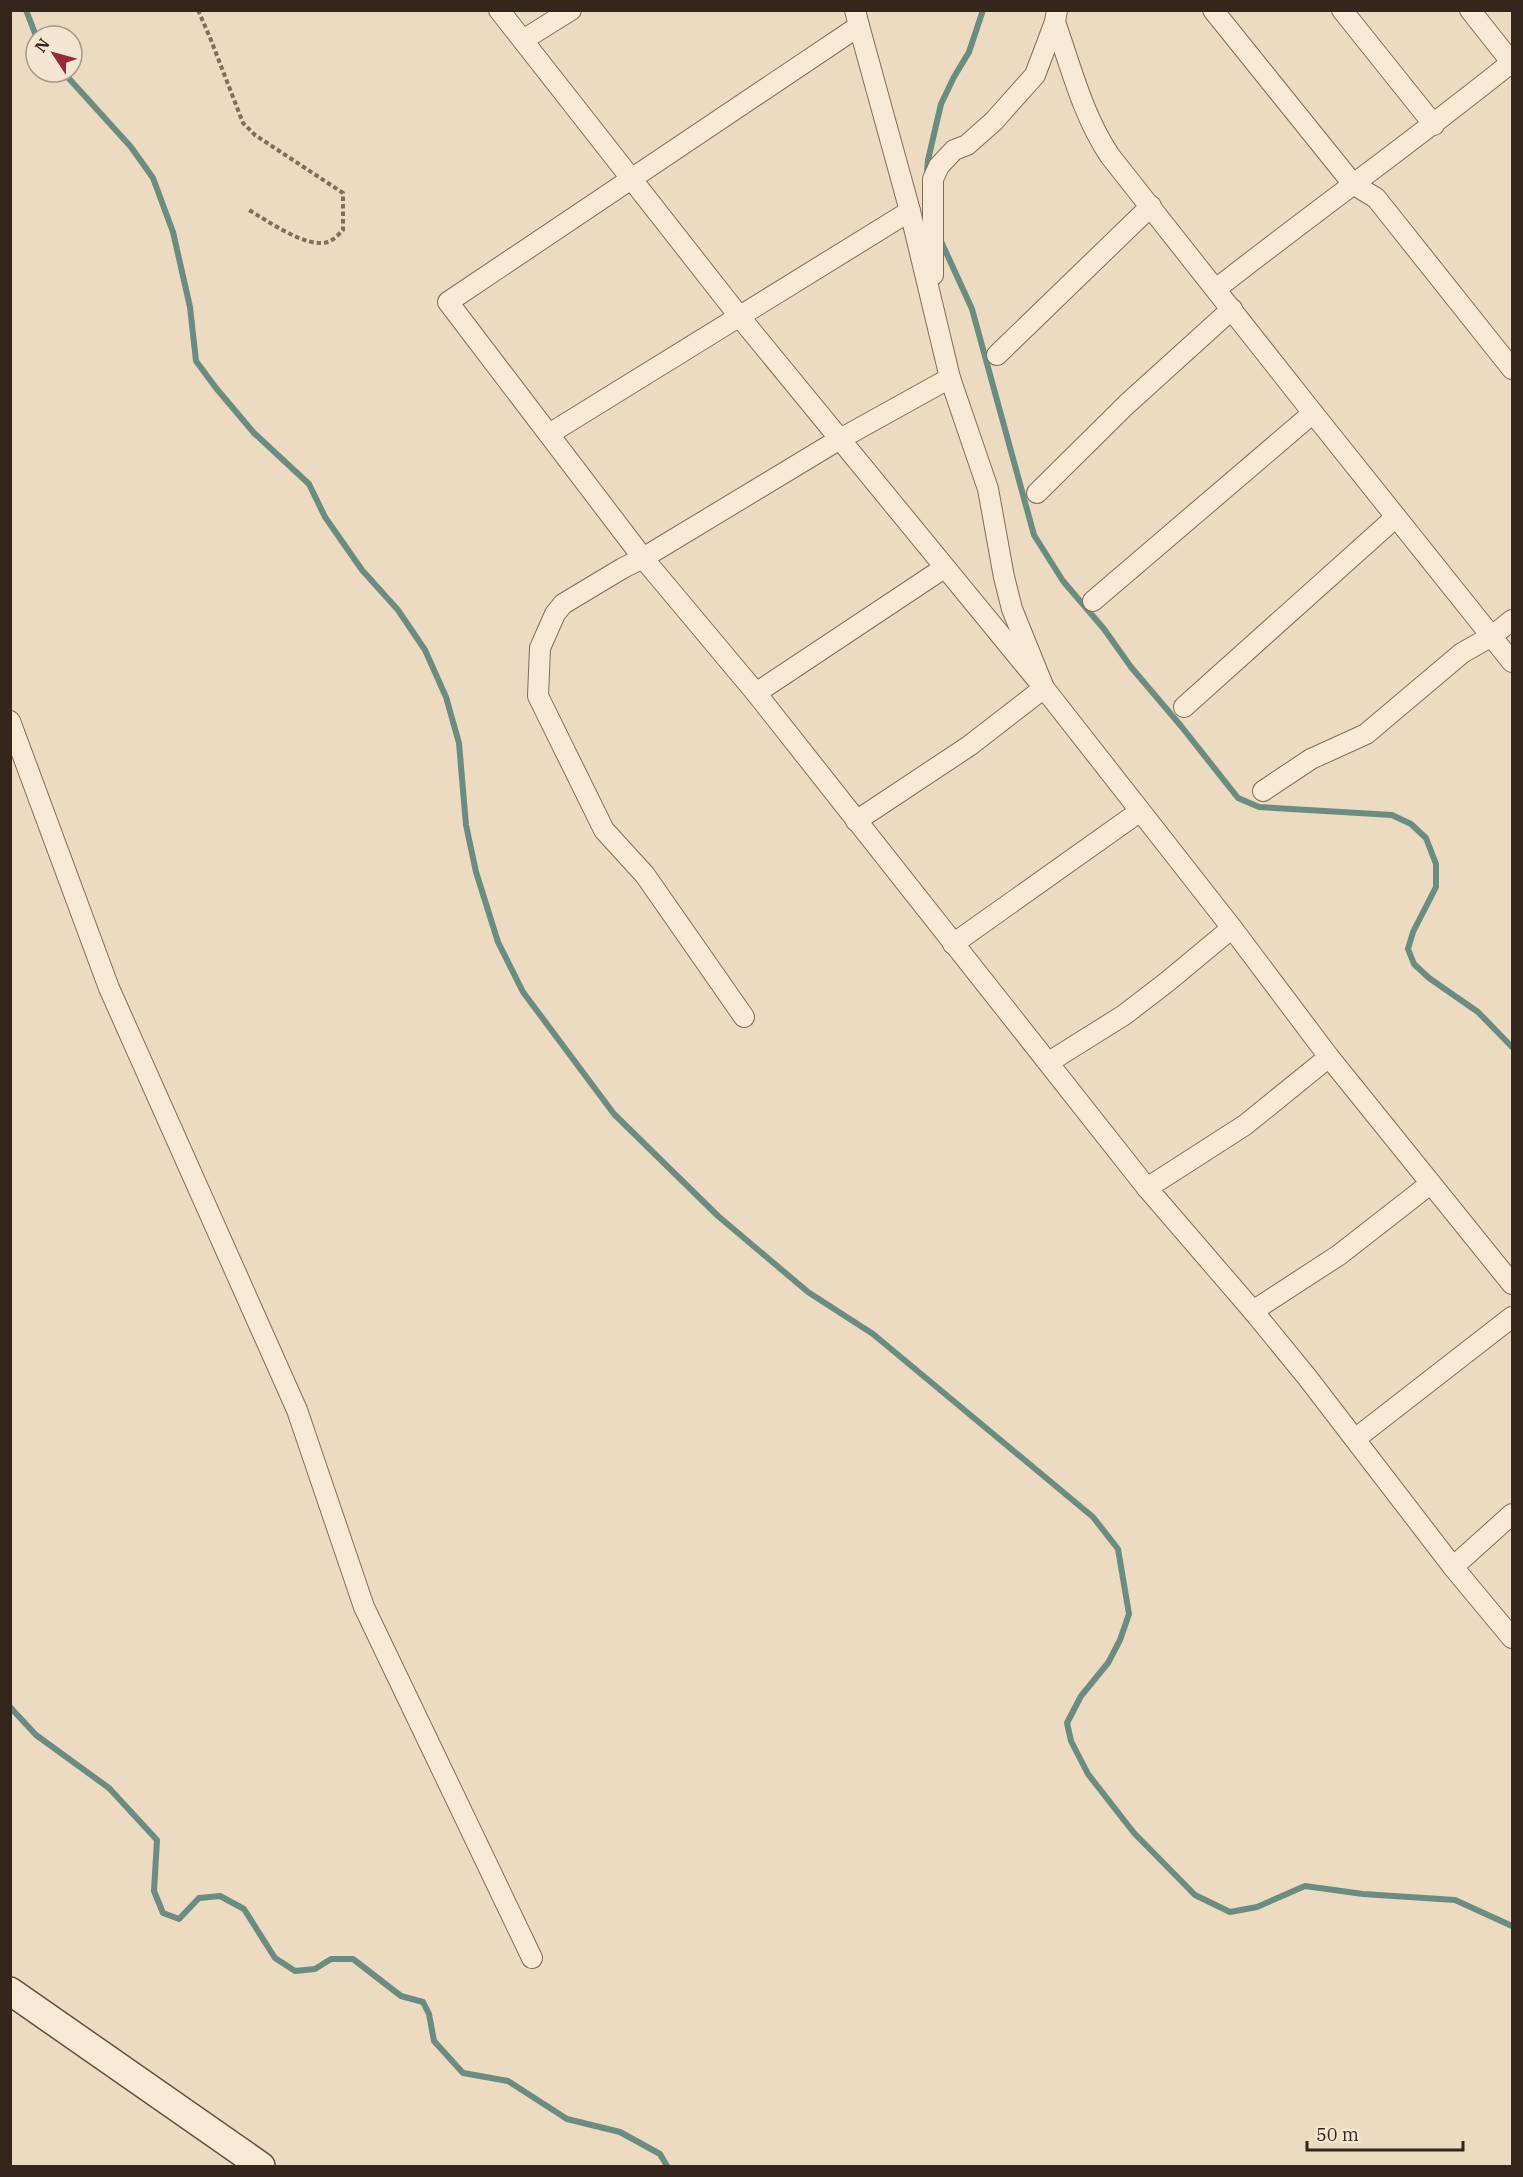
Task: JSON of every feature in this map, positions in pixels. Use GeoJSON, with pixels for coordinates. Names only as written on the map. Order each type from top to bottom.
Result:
{"type":"FeatureCollection","features":[{"type":"Feature","properties":{"kind":"street"},"geometry":{"type":"LineString","coordinates":[[499,10],[739,316],[1044,688],[1139,812],[1233,928],[1329,1057],[1512,1284]]}},
{"type":"Feature","properties":{"kind":"street"},"geometry":{"type":"LineString","coordinates":[[523,40],[571,10]]}},
{"type":"Feature","properties":{"kind":"street"},"geometry":{"type":"LineString","coordinates":[[1213,10],[1353,184],[1376,198],[1512,369]]}},
{"type":"Feature","properties":{"kind":"street"},"geometry":{"type":"LineString","coordinates":[[1342,10],[1434,125]]}},
{"type":"Feature","properties":{"kind":"street"},"geometry":{"type":"LineString","coordinates":[[1216,289],[1512,64],[1470,10]]}},
{"type":"Feature","properties":{"kind":"street"},"geometry":{"type":"LineString","coordinates":[[1056,16],[1097,137],[1512,662]]}},
{"type":"Feature","properties":{"kind":"street"},"geometry":{"type":"LineString","coordinates":[[933,307],[933,179],[939,166],[954,150],[967,145],[994,121],[1035,75],[1056,16]]}},
{"type":"Feature","properties":{"kind":"street"},"geometry":{"type":"LineString","coordinates":[[1044,688],[1012,609],[988,489],[950,378],[910,211],[857,18],[631,180],[448,302],[643,558],[756,693],[1147,1188],[1253,1311],[1453,1567],[1512,1638]]}},
{"type":"Feature","properties":{"kind":"street"},"geometry":{"type":"LineString","coordinates":[[997,355],[1151,206]]}},
{"type":"Feature","properties":{"kind":"street"},"geometry":{"type":"LineString","coordinates":[[549,434],[910,211]]}},
{"type":"Feature","properties":{"kind":"street"},"geometry":{"type":"LineString","coordinates":[[1037,493],[1127,404],[1232,309]]}},
{"type":"Feature","properties":{"kind":"street"},"geometry":{"type":"LineString","coordinates":[[744,1017],[645,875],[604,830],[538,696],[540,648],[555,614],[563,604],[840,439],[950,378]]}},
{"type":"Feature","properties":{"kind":"street"},"geometry":{"type":"LineString","coordinates":[[1093,601],[1313,413]]}},
{"type":"Feature","properties":{"kind":"street"},"geometry":{"type":"LineString","coordinates":[[1184,707],[1396,517]]}},
{"type":"Feature","properties":{"kind":"street"},"geometry":{"type":"LineString","coordinates":[[756,693],[944,568]]}},
{"type":"Feature","properties":{"kind":"street"},"geometry":{"type":"LineString","coordinates":[[1263,791],[1311,759],[1366,734],[1462,653],[1492,636],[1512,620]]}},
{"type":"Feature","properties":{"kind":"street"},"geometry":{"type":"LineString","coordinates":[[856,822],[969,746],[1044,688]]}},
{"type":"Feature","properties":{"kind":"street"},"geometry":{"type":"LineString","coordinates":[[10,721],[109,988],[297,1410],[364,1607],[532,1958]]}},
{"type":"Feature","properties":{"kind":"street"},"geometry":{"type":"LineString","coordinates":[[953,944],[1139,812]]}},
{"type":"Feature","properties":{"kind":"street"},"geometry":{"type":"LineString","coordinates":[[1049,1062],[1124,1015],[1233,928]]}},
{"type":"Feature","properties":{"kind":"street"},"geometry":{"type":"LineString","coordinates":[[1147,1188],[1245,1125],[1329,1057]]}},
{"type":"Feature","properties":{"kind":"street"},"geometry":{"type":"LineString","coordinates":[[1253,1311],[1339,1255],[1430,1184]]}},
{"type":"Feature","properties":{"kind":"street"},"geometry":{"type":"LineString","coordinates":[[1355,1439],[1512,1317]]}},
{"type":"Feature","properties":{"kind":"street"},"geometry":{"type":"LineString","coordinates":[[1453,1567],[1512,1514]]}},
{"type":"Feature","properties":{"kind":"street"},"geometry":{"type":"LineString","coordinates":[[10,1992],[261,2166]]}},
{"type":"Feature","properties":{"kind":"path"},"geometry":{"type":"LineString","coordinates":[[198,10],[243,123],[255,135],[343,193],[343,231],[330,242],[315,244],[291,234],[247,209]]}},
{"type":"Feature","properties":{"kind":"waterway"},"geometry":{"type":"LineString","coordinates":[[26,10],[31,24]]}},
{"type":"Feature","properties":{"kind":"waterway"},"geometry":{"type":"LineString","coordinates":[[927,173],[941,104],[969,52],[983,10]]}},
{"type":"Feature","properties":{"kind":"waterway"},"geometry":{"type":"LineString","coordinates":[[74,84],[131,147],[153,178],[173,232],[190,307],[196,361],[254,433],[309,484],[325,517],[362,570],[398,610],[425,650],[446,697],[459,743],[466,825],[476,872],[498,942],[523,992],[614,1114],[718,1216],[808,1292],[873,1334],[1093,1517],[1118,1549],[1129,1614],[1120,1640],[1108,1663],[1081,1696],[1067,1723],[1071,1741],[1088,1774],[1134,1833],[1195,1895],[1230,1912],[1257,1907],[1305,1886],[1363,1894],[1455,1900],[1512,1926]]}},
{"type":"Feature","properties":{"kind":"waterway"},"geometry":{"type":"LineString","coordinates":[[940,239],[972,309],[1034,535],[1063,581],[1238,798],[1259,807],[1392,815],[1411,824],[1426,838],[1436,864],[1436,887],[1413,932],[1408,949],[1414,964],[1429,978],[1478,1012],[1512,1047]]}},
{"type":"Feature","properties":{"kind":"waterway"},"geometry":{"type":"LineString","coordinates":[[10,1707],[36,1735],[109,1788],[157,1840],[154,1891],[163,1913],[179,1919],[199,1898],[220,1896],[244,1909],[275,1958],[295,1971],[315,1969],[331,1959],[353,1959],[401,1996],[423,2002],[429,2014],[434,2041],[463,2073],[508,2081],[567,2119],[620,2132],[660,2154],[667,2166]]}}]}
